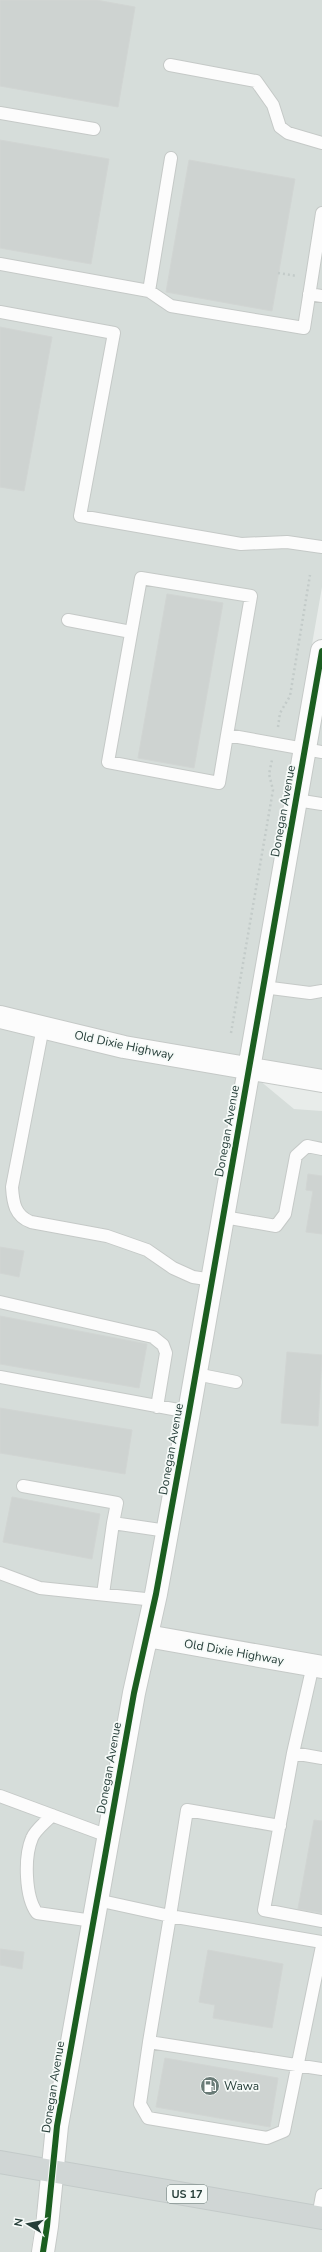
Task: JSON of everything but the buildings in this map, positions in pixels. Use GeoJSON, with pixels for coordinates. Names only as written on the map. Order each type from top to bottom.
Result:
{"type":"FeatureCollection","features":[{"type":"Feature","properties":{"kind":"main road","name":"US 17"},"geometry":{"type":"LineString","coordinates":[[0,2162],[320,2218]]}},
{"type":"Feature","properties":{"kind":"street","name":"Donegan Avenue"},"geometry":{"type":"LineString","coordinates":[[42,2252],[53,2171],[57,2126],[108,1836],[134,1693],[155,1600],[213,1280],[296,800],[313,751],[322,651]]}},
{"type":"Feature","properties":{"kind":"street","name":"Old Dixie Highway"},"geometry":{"type":"LineString","coordinates":[[0,1017],[124,1047],[322,1081]]}},
{"type":"Feature","properties":{"kind":"street","name":"Old Dixie Highway"},"geometry":{"type":"LineString","coordinates":[[147,1636],[318,1666]]}},
{"type":"Feature","properties":{"kind":"lane"},"geometry":{"type":"LineString","coordinates":[[170,65],[256,81],[273,105],[280,127],[288,133],[322,143]]}},
{"type":"Feature","properties":{"kind":"lane"},"geometry":{"type":"LineString","coordinates":[[0,113],[94,129]]}},
{"type":"Feature","properties":{"kind":"lane"},"geometry":{"type":"LineString","coordinates":[[150,290],[171,158]]}},
{"type":"Feature","properties":{"kind":"lane"},"geometry":{"type":"LineString","coordinates":[[0,264],[150,290],[171,306],[304,328],[322,213]]}},
{"type":"Feature","properties":{"kind":"lane"},"geometry":{"type":"LineString","coordinates":[[309,294],[322,296]]}},
{"type":"Feature","properties":{"kind":"lane"},"geometry":{"type":"LineString","coordinates":[[0,312],[114,333],[80,516],[241,544],[287,542],[322,547]]}},
{"type":"Feature","properties":{"kind":"lane"},"geometry":{"type":"LineString","coordinates":[[141,578],[251,596],[227,735],[219,783],[108,762],[141,578]]}},
{"type":"Feature","properties":{"kind":"lane"},"geometry":{"type":"LineString","coordinates":[[68,620],[131,632]]}},
{"type":"Feature","properties":{"kind":"lane"},"geometry":{"type":"LineString","coordinates":[[227,735],[313,751]]}},
{"type":"Feature","properties":{"kind":"lane"},"geometry":{"type":"LineString","coordinates":[[296,800],[322,804]]}},
{"type":"Feature","properties":{"kind":"lane"},"geometry":{"type":"LineString","coordinates":[[263,987],[310,994],[322,991]]}},
{"type":"Feature","properties":{"kind":"lane"},"geometry":{"type":"LineString","coordinates":[[43,1027],[12,1187],[16,1211],[23,1219],[31,1222],[107,1236],[140,1248],[173,1268],[193,1277],[213,1280]]}},
{"type":"Feature","properties":{"kind":"lane"},"geometry":{"type":"LineString","coordinates":[[224,1217],[276,1226],[285,1214],[296,1156],[308,1146],[322,1149]]}},
{"type":"Feature","properties":{"kind":"lane"},"geometry":{"type":"LineString","coordinates":[[0,1302],[152,1337],[164,1345],[166,1354],[157,1408]]}},
{"type":"Feature","properties":{"kind":"lane"},"geometry":{"type":"LineString","coordinates":[[196,1374],[236,1382]]}},
{"type":"Feature","properties":{"kind":"lane"},"geometry":{"type":"LineString","coordinates":[[0,1377],[157,1408],[189,1412]]}},
{"type":"Feature","properties":{"kind":"lane"},"geometry":{"type":"LineString","coordinates":[[23,1486],[117,1503],[102,1594]]}},
{"type":"Feature","properties":{"kind":"lane"},"geometry":{"type":"LineString","coordinates":[[113,1523],[167,1531]]}},
{"type":"Feature","properties":{"kind":"lane"},"geometry":{"type":"LineString","coordinates":[[0,1573],[40,1588],[155,1600]]}},
{"type":"Feature","properties":{"kind":"lane"},"geometry":{"type":"LineString","coordinates":[[318,1666],[293,1753],[264,1910],[322,1921]]}},
{"type":"Feature","properties":{"kind":"lane"},"geometry":{"type":"LineString","coordinates":[[293,1753],[322,1758]]}},
{"type":"Feature","properties":{"kind":"lane"},"geometry":{"type":"LineString","coordinates":[[0,1796],[108,1836]]}},
{"type":"Feature","properties":{"kind":"lane"},"geometry":{"type":"LineString","coordinates":[[280,1826],[188,1810],[140,2104],[148,2118],[267,2138],[284,2131],[299,2065],[322,1946]]}},
{"type":"Feature","properties":{"kind":"lane"},"geometry":{"type":"LineString","coordinates":[[52,1815],[32,1837],[29,1851],[27,1891],[30,1904],[37,1913],[95,1911],[170,1916],[322,1942]]}},
{"type":"Feature","properties":{"kind":"lane"},"geometry":{"type":"LineString","coordinates":[[149,2042],[322,2068]]}},
{"type":"Feature","properties":{"kind":"lane"},"geometry":{"type":"LineString","coordinates":[[320,2218],[322,2196]]}},
{"type":"Feature","properties":{"kind":"path"},"geometry":{"type":"LineString","coordinates":[[278,727],[280,713],[290,696],[310,575]]}},
{"type":"Feature","properties":{"kind":"path"},"geometry":{"type":"LineString","coordinates":[[231,1033],[273,790],[269,774],[272,760]]}},
{"type":"Feature","properties":{"kind":"shaded area"},"geometry":{"type":"Polygon","coordinates":[[[0,0],[322,0],[322,587],[240,1057],[126,1037],[0,1007],[0,0]]]}},
{"type":"Feature","properties":{"kind":"shaded area"},"geometry":{"type":"Polygon","coordinates":[[[322,717],[322,1071],[262,1060],[322,717]]]}},
{"type":"Feature","properties":{"kind":"shaded area"},"geometry":{"type":"Polygon","coordinates":[[[0,1027],[237,1076],[252,1115],[259,1080],[294,1109],[322,1111],[322,1657],[160,1629],[240,1184],[207,1249],[145,1591],[123,1691],[46,2124],[43,2159],[0,2152],[0,1027]]]}},
{"type":"Feature","properties":{"kind":"shaded area"},"geometry":{"type":"Polygon","coordinates":[[[156,1648],[322,1677],[322,2208],[65,2163],[68,2128],[145,1695],[156,1648]]]}},
{"type":"Feature","properties":{"kind":"shaded area"},"geometry":{"type":"Polygon","coordinates":[[[0,2172],[41,2179],[31,2252],[0,2252],[0,2172]]]}},
{"type":"Feature","properties":{"kind":"shaded area"},"geometry":{"type":"Polygon","coordinates":[[[63,2183],[322,2228],[322,2252],[54,2252],[63,2183]]]}},
{"type":"Feature","properties":{"kind":"cycle path"},"geometry":{"type":"LineString","coordinates":[[43,2252],[57,2126],[134,1693],[156,1594],[189,1412],[322,651]]}},
{"type":"Feature","properties":{"kind":"place","name":"Wawa"},"geometry":{"type":"Point","coordinates":[210,2086]}}]}
